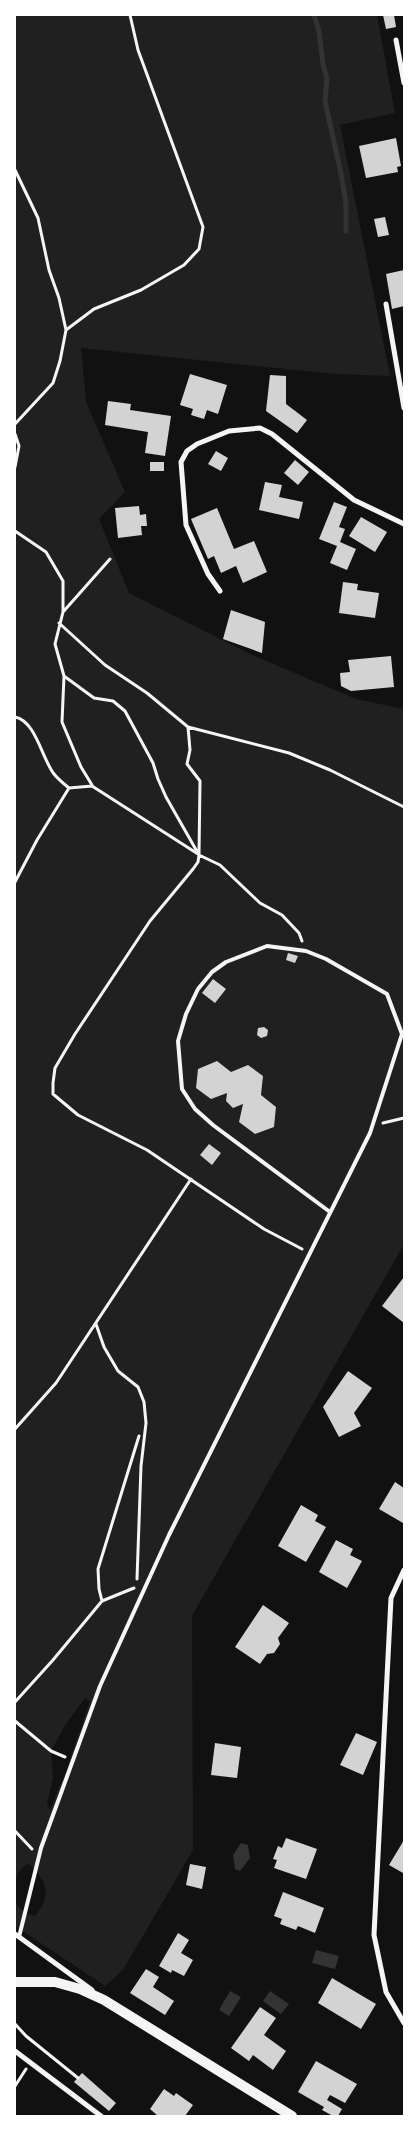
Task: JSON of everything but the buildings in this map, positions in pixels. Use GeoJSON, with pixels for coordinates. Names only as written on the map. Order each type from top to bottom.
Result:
{"type":"FeatureCollection","features":[{"type":"Feature","properties":{"kind":"main road"},"geometry":{"type":"LineString","coordinates":[[15,1982],[55,1982],[80,1989],[104,2000],[292,2116]]}},
{"type":"Feature","properties":{"kind":"street"},"geometry":{"type":"LineString","coordinates":[[396,40],[404,82]]}},
{"type":"Feature","properties":{"kind":"street"},"geometry":{"type":"LineString","coordinates":[[386,304],[404,408]]}},
{"type":"Feature","properties":{"kind":"street"},"geometry":{"type":"LineString","coordinates":[[220,591],[208,574],[186,525],[181,462],[186,451],[229,430],[260,428],[272,434],[354,500],[404,524]]}},
{"type":"Feature","properties":{"kind":"street"},"geometry":{"type":"LineString","coordinates":[[404,1570],[392,1598],[374,1935],[386,1992],[404,2023]]}},
{"type":"Feature","properties":{"kind":"street"},"geometry":{"type":"LineString","coordinates":[[17,1935],[104,2000]]}},
{"type":"Feature","properties":{"kind":"street"},"geometry":{"type":"LineString","coordinates":[[15,2051],[101,2116]]}},
{"type":"Feature","properties":{"kind":"lane"},"geometry":{"type":"LineString","coordinates":[[17,1935],[38,1857],[100,1686],[169,1535],[310,1253],[330,1212],[372,1125],[402,1034],[387,994],[326,959],[306,951],[267,946],[226,962],[212,972],[198,988],[186,1014],[178,1041],[178,1062],[182,1089],[195,1109],[279,1176],[330,1212]]}},
{"type":"Feature","properties":{"kind":"path"},"geometry":{"type":"LineString","coordinates":[[66,330],[94,309],[141,290],[184,265],[199,250],[203,227],[138,50],[130,15]]}},
{"type":"Feature","properties":{"kind":"path"},"geometry":{"type":"LineString","coordinates":[[15,170],[38,218],[49,270],[59,298],[66,330],[60,361],[53,383],[15,424]]}},
{"type":"Feature","properties":{"kind":"path"},"geometry":{"type":"LineString","coordinates":[[15,434],[19,446],[15,467]]}},
{"type":"Feature","properties":{"kind":"path"},"geometry":{"type":"LineString","coordinates":[[15,531],[46,552],[63,581],[63,612],[55,644],[64,676],[62,722],[81,767],[92,786],[198,855],[220,864],[260,903],[282,915],[299,932],[306,951]]}},
{"type":"Feature","properties":{"kind":"path"},"geometry":{"type":"LineString","coordinates":[[63,612],[110,559]]}},
{"type":"Feature","properties":{"kind":"path"},"geometry":{"type":"LineString","coordinates":[[59,623],[105,665],[147,693],[188,727],[289,753],[330,770],[404,807]]}},
{"type":"Feature","properties":{"kind":"path"},"geometry":{"type":"LineString","coordinates":[[64,676],[94,698],[114,701],[125,711],[153,763],[166,797],[198,855]]}},
{"type":"Feature","properties":{"kind":"path"},"geometry":{"type":"LineString","coordinates":[[15,717],[21,718],[35,733],[43,756],[54,774],[69,788],[92,786]]}},
{"type":"Feature","properties":{"kind":"path"},"geometry":{"type":"LineString","coordinates":[[188,727],[190,750],[187,764],[200,781],[198,862],[150,921],[75,1034],[55,1068],[53,1094],[78,1115],[147,1150],[264,1229],[310,1253]]}},
{"type":"Feature","properties":{"kind":"path"},"geometry":{"type":"LineString","coordinates":[[15,882],[37,840],[69,788]]}},
{"type":"Feature","properties":{"kind":"path"},"geometry":{"type":"LineString","coordinates":[[372,1125],[404,1118]]}},
{"type":"Feature","properties":{"kind":"path"},"geometry":{"type":"LineString","coordinates":[[15,1429],[56,1384],[191,1179]]}},
{"type":"Feature","properties":{"kind":"path"},"geometry":{"type":"LineString","coordinates":[[96,1324],[104,1347],[118,1371],[138,1387],[144,1402],[146,1423],[141,1466],[141,1511],[137,1585]]}},
{"type":"Feature","properties":{"kind":"path"},"geometry":{"type":"LineString","coordinates":[[102,1601],[98,1570],[138,1436]]}},
{"type":"Feature","properties":{"kind":"path"},"geometry":{"type":"LineString","coordinates":[[15,1702],[102,1601],[135,1588],[142,1576]]}},
{"type":"Feature","properties":{"kind":"path"},"geometry":{"type":"LineString","coordinates":[[15,1721],[51,1751],[73,1760]]}},
{"type":"Feature","properties":{"kind":"path"},"geometry":{"type":"LineString","coordinates":[[15,1831],[38,1857]]}},
{"type":"Feature","properties":{"kind":"path"},"geometry":{"type":"LineString","coordinates":[[15,2024],[26,2036],[78,2078]]}},
{"type":"Feature","properties":{"kind":"path"},"geometry":{"type":"LineString","coordinates":[[15,2086],[31,2063]]}},
{"type":"Feature","properties":{"kind":"shaded area"},"geometry":{"type":"Polygon","coordinates":[[[15,15],[377,15],[395,113],[340,125],[390,376],[335,374],[81,348],[86,402],[125,492],[99,519],[129,593],[252,655],[356,699],[404,709],[404,1244],[192,1616],[193,1850],[123,1970],[105,1986],[15,1926],[15,15]],[[217,1061],[198,1069],[196,1088],[227,1093],[226,1101],[233,1108],[243,1104],[239,1122],[255,1134],[274,1127],[276,1108],[261,1095],[263,1076],[248,1065],[231,1072],[217,1061]],[[85,1698],[64,1727],[51,1751],[53,1779],[47,1803],[50,1810],[66,1771],[90,1701],[85,1698]],[[28,1863],[22,1868],[16,1881],[16,1904],[26,1914],[35,1916],[44,1902],[45,1888],[40,1876],[28,1863]]]}},
{"type":"Feature","properties":{"kind":"shaded area"},"geometry":{"type":"Polygon","coordinates":[[[241,1843],[248,1845],[250,1858],[240,1871],[235,1869],[233,1855],[241,1843]]]}},
{"type":"Feature","properties":{"kind":"shaded area"},"geometry":{"type":"Polygon","coordinates":[[[316,1950],[339,1956],[335,1969],[312,1963],[316,1950]]]}},
{"type":"Feature","properties":{"kind":"shaded area"},"geometry":{"type":"Polygon","coordinates":[[[230,1991],[241,1997],[229,2016],[219,2010],[230,1991]]]}},
{"type":"Feature","properties":{"kind":"shaded area"},"geometry":{"type":"Polygon","coordinates":[[[270,1991],[289,2004],[281,2014],[263,2001],[270,1991]]]}},
{"type":"Feature","properties":{"kind":"waterway"},"geometry":{"type":"LineString","coordinates":[[314,15],[319,31],[327,79],[325,101],[346,203],[346,231]]}}]}
